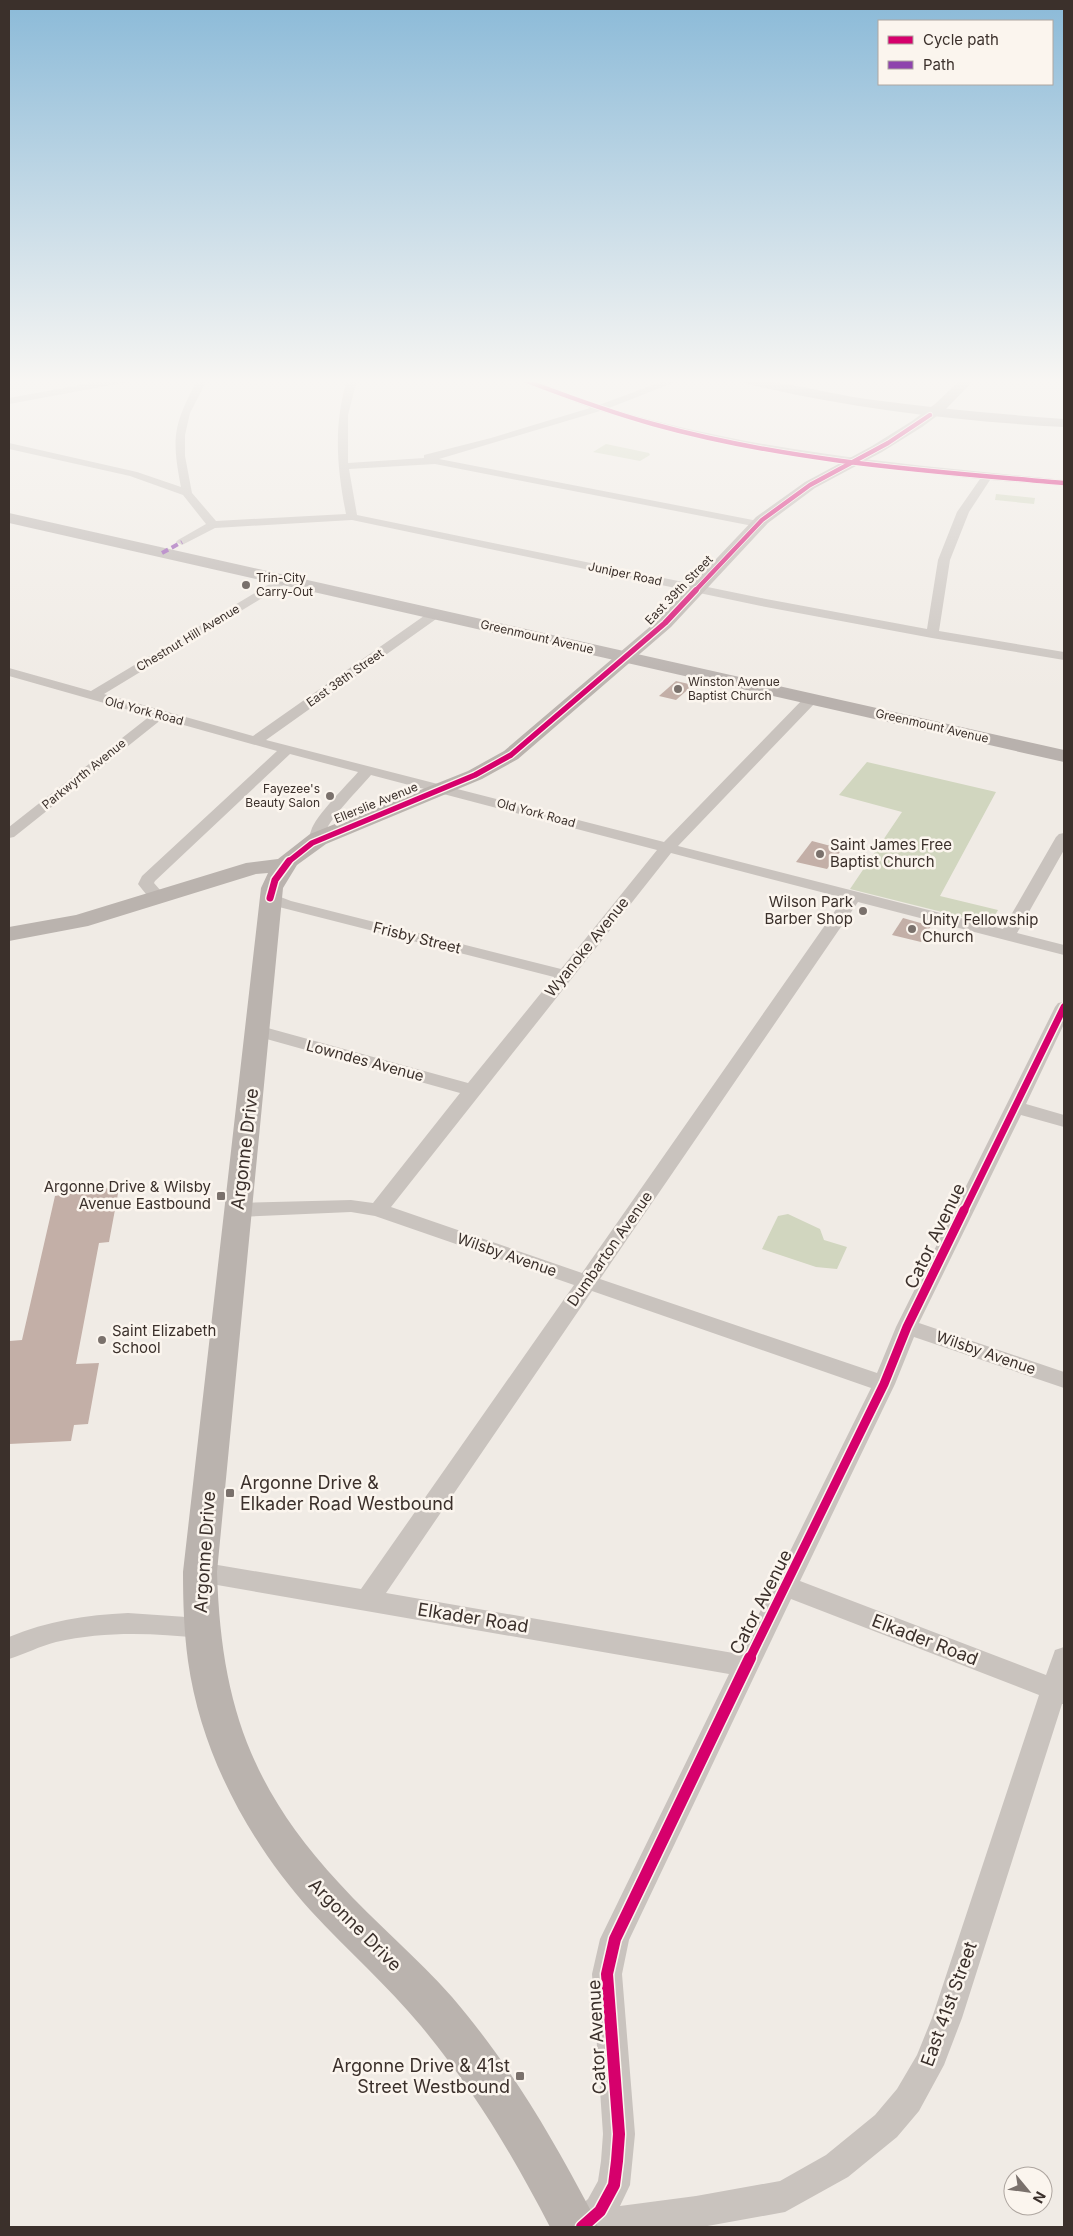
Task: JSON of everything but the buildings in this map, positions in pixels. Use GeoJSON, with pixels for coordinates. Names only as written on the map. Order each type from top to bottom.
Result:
{"type":"FeatureCollection","features":[{"type":"Feature","properties":{"kind":"main road","name":"East 39th Street"},"geometry":{"type":"LineString","coordinates":[[442,789],[486,770],[511,756],[626,657],[698,589],[758,524],[792,497],[814,484]]}},
{"type":"Feature","properties":{"kind":"main road","name":"Greenmount Avenue"},"geometry":{"type":"LineString","coordinates":[[9,518],[1064,756]]}},
{"type":"Feature","properties":{"kind":"main road","name":"Ellerslie Avenue"},"geometry":{"type":"LineString","coordinates":[[315,841],[442,789]]}},
{"type":"Feature","properties":{"kind":"main road"},"geometry":{"type":"LineString","coordinates":[[204,883],[220,872],[277,849],[315,841]]}},
{"type":"Feature","properties":{"kind":"main road","name":"Argonne Drive"},"geometry":{"type":"LineString","coordinates":[[315,841],[295,854],[285,865],[275,880],[270,898],[258,1031],[200,1572],[201,1628],[212,1695],[226,1741],[248,1794],[280,1844],[319,1891],[404,1975],[466,2048],[522,2130],[575,2227]]}},
{"type":"Feature","properties":{"kind":"main road"},"geometry":{"type":"LineString","coordinates":[[9,934],[80,921],[262,866],[285,865]]}},
{"type":"Feature","properties":{"kind":"main road"},"geometry":{"type":"LineString","coordinates":[[204,883],[232,885],[270,898]]}},
{"type":"Feature","properties":{"kind":"street"},"geometry":{"type":"LineString","coordinates":[[162,484],[187,493]]}},
{"type":"Feature","properties":{"kind":"street"},"geometry":{"type":"LineString","coordinates":[[182,542],[213,525],[187,493],[185,484]]}},
{"type":"Feature","properties":{"kind":"street"},"geometry":{"type":"LineString","coordinates":[[346,484],[352,517]]}},
{"type":"Feature","properties":{"kind":"street"},"geometry":{"type":"LineString","coordinates":[[561,484],[758,524]]}},
{"type":"Feature","properties":{"kind":"street"},"geometry":{"type":"LineString","coordinates":[[932,634],[944,560],[964,512],[981,484]]}},
{"type":"Feature","properties":{"kind":"street","name":"Juniper Road"},"geometry":{"type":"LineString","coordinates":[[213,525],[352,517],[698,589],[932,634],[1064,656]]}},
{"type":"Feature","properties":{"kind":"street","name":"Chestnut Hill Avenue"},"geometry":{"type":"LineString","coordinates":[[92,696],[283,580]]}},
{"type":"Feature","properties":{"kind":"street","name":"East 38th Street"},"geometry":{"type":"LineString","coordinates":[[255,741],[436,614]]}},
{"type":"Feature","properties":{"kind":"street"},"geometry":{"type":"LineString","coordinates":[[9,685],[16,674]]}},
{"type":"Feature","properties":{"kind":"street","name":"Old York Road"},"geometry":{"type":"LineString","coordinates":[[16,674],[255,741],[666,849],[1064,950]]}},
{"type":"Feature","properties":{"kind":"street","name":"Wyanoke Avenue"},"geometry":{"type":"LineString","coordinates":[[378,1210],[666,849],[811,699]]}},
{"type":"Feature","properties":{"kind":"street","name":"Parkwyrth Avenue"},"geometry":{"type":"LineString","coordinates":[[9,834],[159,715]]}},
{"type":"Feature","properties":{"kind":"street"},"geometry":{"type":"LineString","coordinates":[[159,898],[146,884],[148,880],[286,749]]}},
{"type":"Feature","properties":{"kind":"street"},"geometry":{"type":"LineString","coordinates":[[315,841],[318,831],[328,816],[368,770]]}},
{"type":"Feature","properties":{"kind":"street"},"geometry":{"type":"LineString","coordinates":[[1007,936],[1064,837]]}},
{"type":"Feature","properties":{"kind":"street","name":"Dumbarton Avenue"},"geometry":{"type":"LineString","coordinates":[[366,1602],[853,897]]}},
{"type":"Feature","properties":{"kind":"street","name":"Frisby Street"},"geometry":{"type":"LineString","coordinates":[[270,898],[285,904],[565,975]]}},
{"type":"Feature","properties":{"kind":"street","name":"Cator Avenue"},"geometry":{"type":"LineString","coordinates":[[582,2227],[600,2212],[614,2185],[617,2161],[619,2134],[607,1974],[616,1939],[746,1666],[884,1384],[907,1327],[1064,1007]]}},
{"type":"Feature","properties":{"kind":"street","name":"Lowndes Avenue"},"geometry":{"type":"LineString","coordinates":[[258,1031],[472,1090]]}},
{"type":"Feature","properties":{"kind":"street"},"geometry":{"type":"LineString","coordinates":[[1015,1107],[1064,1121]]}},
{"type":"Feature","properties":{"kind":"street","name":"Wilsby Avenue"},"geometry":{"type":"LineString","coordinates":[[238,1210],[351,1206],[378,1210],[884,1384]]}},
{"type":"Feature","properties":{"kind":"street","name":"Wilsby Avenue"},"geometry":{"type":"LineString","coordinates":[[907,1327],[1064,1380]]}},
{"type":"Feature","properties":{"kind":"street","name":"Elkader Road"},"geometry":{"type":"LineString","coordinates":[[200,1572],[366,1602],[495,1620],[746,1666]]}},
{"type":"Feature","properties":{"kind":"street","name":"Elkader Road"},"geometry":{"type":"LineString","coordinates":[[786,1586],[1059,1691]]}},
{"type":"Feature","properties":{"kind":"street"},"geometry":{"type":"LineString","coordinates":[[9,1648],[52,1633],[99,1624],[166,1624],[201,1628]]}},
{"type":"Feature","properties":{"kind":"street","name":"East 41st Street"},"geometry":{"type":"LineString","coordinates":[[597,2227],[785,2196],[837,2166],[886,2126],[908,2100],[929,2065],[947,2018],[1059,1691],[1064,1658]]}},
{"type":"Feature","properties":{"kind":"green space"},"geometry":{"type":"Polygon","coordinates":[[[996,494],[1035,498],[1034,504],[995,500],[996,494]]]}},
{"type":"Feature","properties":{"kind":"green space"},"geometry":{"type":"Polygon","coordinates":[[[867,762],[996,792],[940,896],[998,910],[990,924],[850,889],[902,812],[839,795],[867,762]]]}},
{"type":"Feature","properties":{"kind":"green space"},"geometry":{"type":"Polygon","coordinates":[[[788,1214],[820,1229],[824,1240],[847,1247],[837,1269],[816,1267],[762,1249],[778,1216],[788,1214]]]}},
{"type":"Feature","properties":{"kind":"marked path"},"geometry":{"type":"LineString","coordinates":[[162,553],[182,542]]}},
{"type":"Feature","properties":{"kind":"cycle path"},"geometry":{"type":"LineString","coordinates":[[270,898],[275,880],[285,866],[312,843],[475,775],[511,755],[665,623],[762,520],[811,484]]}},
{"type":"Feature","properties":{"kind":"cycle path"},"geometry":{"type":"LineString","coordinates":[[582,2227],[600,2211],[614,2185],[617,2161],[619,2134],[607,1974],[615,1939],[688,1784],[884,1384],[907,1327],[1064,1007]]}},
{"type":"Feature","properties":{"kind":"place","name":"Trin-City Carry-Out"},"geometry":{"type":"Point","coordinates":[246,585]}},
{"type":"Feature","properties":{"kind":"place","name":"Winston Avenue Baptist Church"},"geometry":{"type":"Point","coordinates":[678,689]}},
{"type":"Feature","properties":{"kind":"place","name":"Fayezee's Beauty Salon"},"geometry":{"type":"Point","coordinates":[330,796]}},
{"type":"Feature","properties":{"kind":"place","name":"Saint James Free Baptist Church"},"geometry":{"type":"Point","coordinates":[820,854]}},
{"type":"Feature","properties":{"kind":"place","name":"Wilson Park Barber Shop"},"geometry":{"type":"Point","coordinates":[863,911]}},
{"type":"Feature","properties":{"kind":"place","name":"Unity Fellowship Church"},"geometry":{"type":"Point","coordinates":[912,929]}},
{"type":"Feature","properties":{"kind":"place","name":"Argonne Drive & Wilsby Avenue Eastbound"},"geometry":{"type":"Point","coordinates":[221,1196]}},
{"type":"Feature","properties":{"kind":"place","name":"Saint Elizabeth School"},"geometry":{"type":"Point","coordinates":[102,1340]}},
{"type":"Feature","properties":{"kind":"place","name":"Argonne Drive & Elkader Road Westbound"},"geometry":{"type":"Point","coordinates":[230,1493]}},
{"type":"Feature","properties":{"kind":"place","name":"Argonne Drive & 41st Street Westbound"},"geometry":{"type":"Point","coordinates":[520,2076]}}]}
